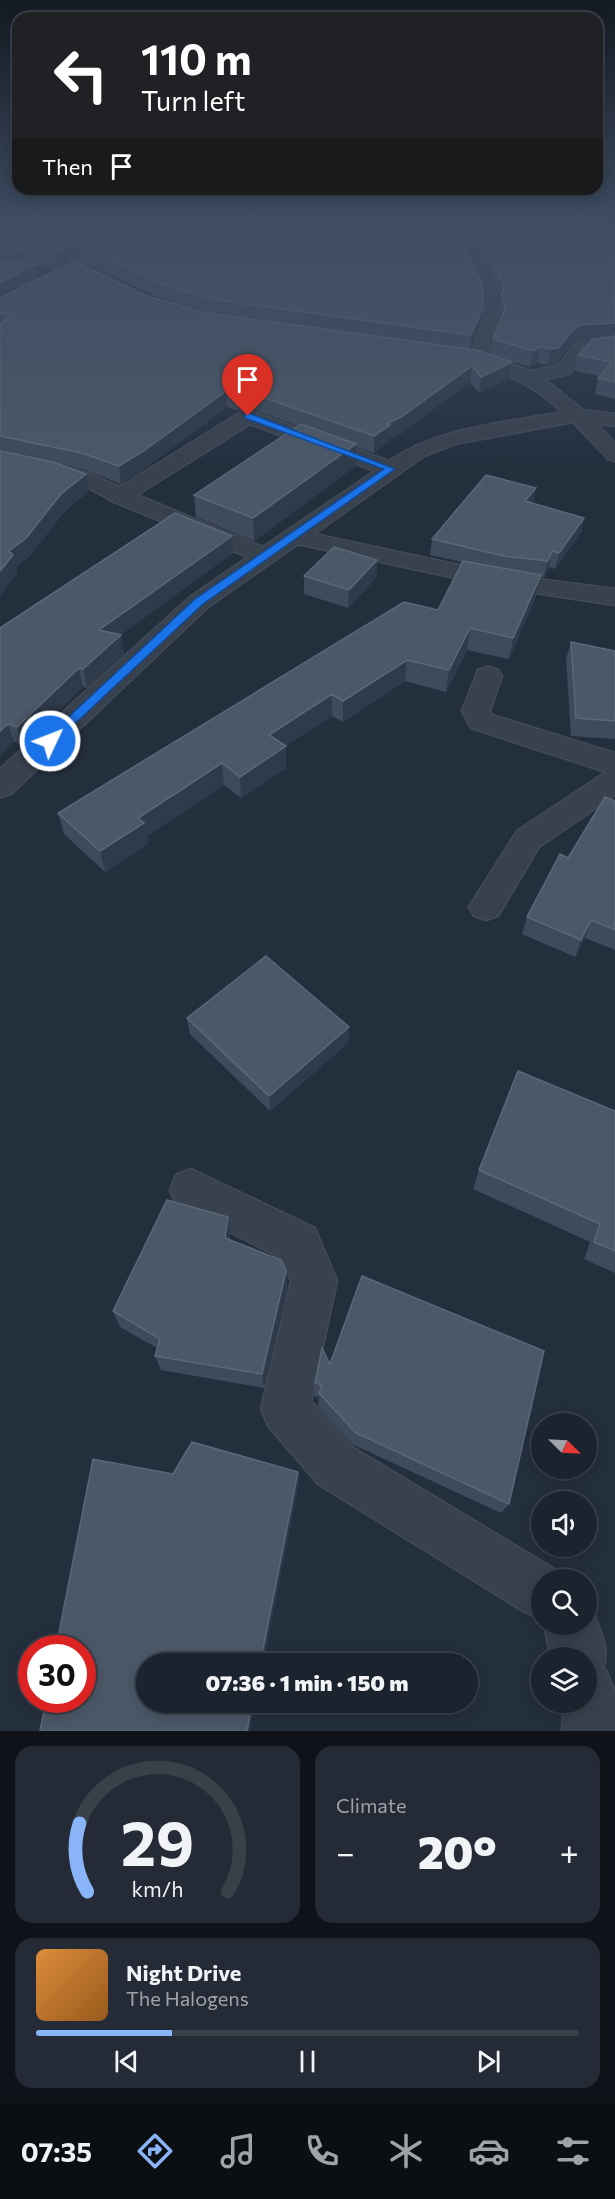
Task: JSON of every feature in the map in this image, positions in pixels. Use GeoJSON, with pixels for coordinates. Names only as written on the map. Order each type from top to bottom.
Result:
{"type":"FeatureCollection","features":[{"type":"Feature","properties":{"kind":"street"},"geometry":{"type":"LineString","coordinates":[[478,359],[492,323],[491,306]]}},
{"type":"Feature","properties":{"kind":"street"},"geometry":{"type":"LineString","coordinates":[[531,376],[562,370],[570,364],[579,350],[586,347],[615,345]]}},
{"type":"Feature","properties":{"kind":"street"},"geometry":{"type":"LineString","coordinates":[[446,355],[478,359],[531,376],[578,415],[615,455]]}},
{"type":"Feature","properties":{"kind":"street"},"geometry":{"type":"LineString","coordinates":[[0,786],[199,602],[417,452],[450,439],[578,415],[615,420]]}},
{"type":"Feature","properties":{"kind":"street"},"geometry":{"type":"LineString","coordinates":[[120,496],[248,416],[390,469]]}},
{"type":"Feature","properties":{"kind":"street"},"geometry":{"type":"LineString","coordinates":[[0,459],[80,476],[106,486],[120,496],[265,556]]}},
{"type":"Feature","properties":{"kind":"street"},"geometry":{"type":"LineString","coordinates":[[292,536],[501,581],[615,597]]}},
{"type":"Feature","properties":{"kind":"street"},"geometry":{"type":"LineString","coordinates":[[488,676],[476,711],[481,721],[615,764]]}},
{"type":"Feature","properties":{"kind":"street"},"geometry":{"type":"LineString","coordinates":[[486,907],[528,839],[615,780]]}},
{"type":"Feature","properties":{"kind":"street"},"geometry":{"type":"LineString","coordinates":[[191,1190],[299,1244],[314,1281],[285,1409],[336,1466],[531,1585]]}},
{"type":"Feature","properties":{"kind":"street"},"geometry":{"type":"LineString","coordinates":[[591,1731],[592,1713]]}},
{"type":"Feature","properties":{"kind":"building"},"geometry":{"type":"Polygon","coordinates":[[[0,306],[181,306],[206,313],[476,350],[512,362],[481,377],[472,366],[401,417],[387,424],[390,425],[374,436],[248,392],[238,394],[226,391],[145,450],[119,466],[82,453],[0,436],[0,324],[13,315],[0,313],[0,306]]]}},
{"type":"Feature","properties":{"kind":"building"},"geometry":{"type":"Polygon","coordinates":[[[258,306],[483,306],[471,335],[258,306]]]}},
{"type":"Feature","properties":{"kind":"building"},"geometry":{"type":"Polygon","coordinates":[[[504,306],[615,306],[615,323],[582,325],[574,329],[558,348],[540,347],[533,351],[493,339],[504,306]]]}},
{"type":"Feature","properties":{"kind":"building"},"geometry":{"type":"Polygon","coordinates":[[[615,336],[615,382],[598,378],[612,362],[578,355],[593,339],[615,336]]]}},
{"type":"Feature","properties":{"kind":"building"},"geometry":{"type":"Polygon","coordinates":[[[301,424],[356,444],[253,518],[194,495],[301,424]]]}},
{"type":"Feature","properties":{"kind":"building"},"geometry":{"type":"Polygon","coordinates":[[[0,451],[53,462],[86,474],[61,494],[26,538],[9,551],[13,555],[0,571],[0,451]]]}},
{"type":"Feature","properties":{"kind":"building"},"geometry":{"type":"Polygon","coordinates":[[[486,475],[536,488],[525,501],[584,518],[559,553],[552,551],[548,561],[504,556],[432,539],[486,475]]]}},
{"type":"Feature","properties":{"kind":"building"},"geometry":{"type":"Polygon","coordinates":[[[175,513],[232,536],[99,630],[121,635],[83,669],[79,668],[17,727],[8,724],[0,731],[0,628],[175,513]]]}},
{"type":"Feature","properties":{"kind":"building"},"geometry":{"type":"Polygon","coordinates":[[[334,547],[377,560],[349,590],[304,576],[334,547]]]}},
{"type":"Feature","properties":{"kind":"building"},"geometry":{"type":"Polygon","coordinates":[[[463,561],[541,575],[513,638],[470,628],[449,670],[407,660],[343,701],[332,694],[269,735],[286,746],[240,777],[222,763],[138,818],[144,823],[100,851],[58,813],[404,602],[438,610],[463,561]]]}},
{"type":"Feature","properties":{"kind":"building"},"geometry":{"type":"Polygon","coordinates":[[[571,642],[615,651],[615,721],[576,718],[571,642]]]}},
{"type":"Feature","properties":{"kind":"building"},"geometry":{"type":"Polygon","coordinates":[[[605,797],[615,801],[615,930],[591,920],[581,940],[527,917],[560,854],[568,858],[605,797]]]}},
{"type":"Feature","properties":{"kind":"building"},"geometry":{"type":"Polygon","coordinates":[[[266,956],[349,1027],[269,1096],[187,1018],[266,956]]]}},
{"type":"Feature","properties":{"kind":"building"},"geometry":{"type":"Polygon","coordinates":[[[518,1071],[615,1111],[615,1251],[594,1242],[600,1224],[479,1170],[518,1071]]]}},
{"type":"Feature","properties":{"kind":"building"},"geometry":{"type":"Polygon","coordinates":[[[167,1200],[228,1217],[225,1238],[281,1260],[286,1271],[262,1374],[155,1356],[160,1339],[113,1311],[167,1200]]]}},
{"type":"Feature","properties":{"kind":"building"},"geometry":{"type":"Polygon","coordinates":[[[362,1276],[544,1351],[509,1504],[356,1433],[319,1393],[322,1385],[315,1383],[322,1348],[330,1364],[362,1276]]]}},
{"type":"Feature","properties":{"kind":"building"},"geometry":{"type":"Polygon","coordinates":[[[192,1442],[298,1472],[262,1653],[136,1653],[136,1713],[250,1713],[247,1731],[40,1731],[43,1713],[96,1713],[96,1635],[59,1635],[93,1459],[173,1474],[192,1442]]]}},
{"type":"Feature","properties":{"kind":"route"},"geometry":{"type":"LineString","coordinates":[[50,741],[199,602],[390,469],[248,416]]}}]}
